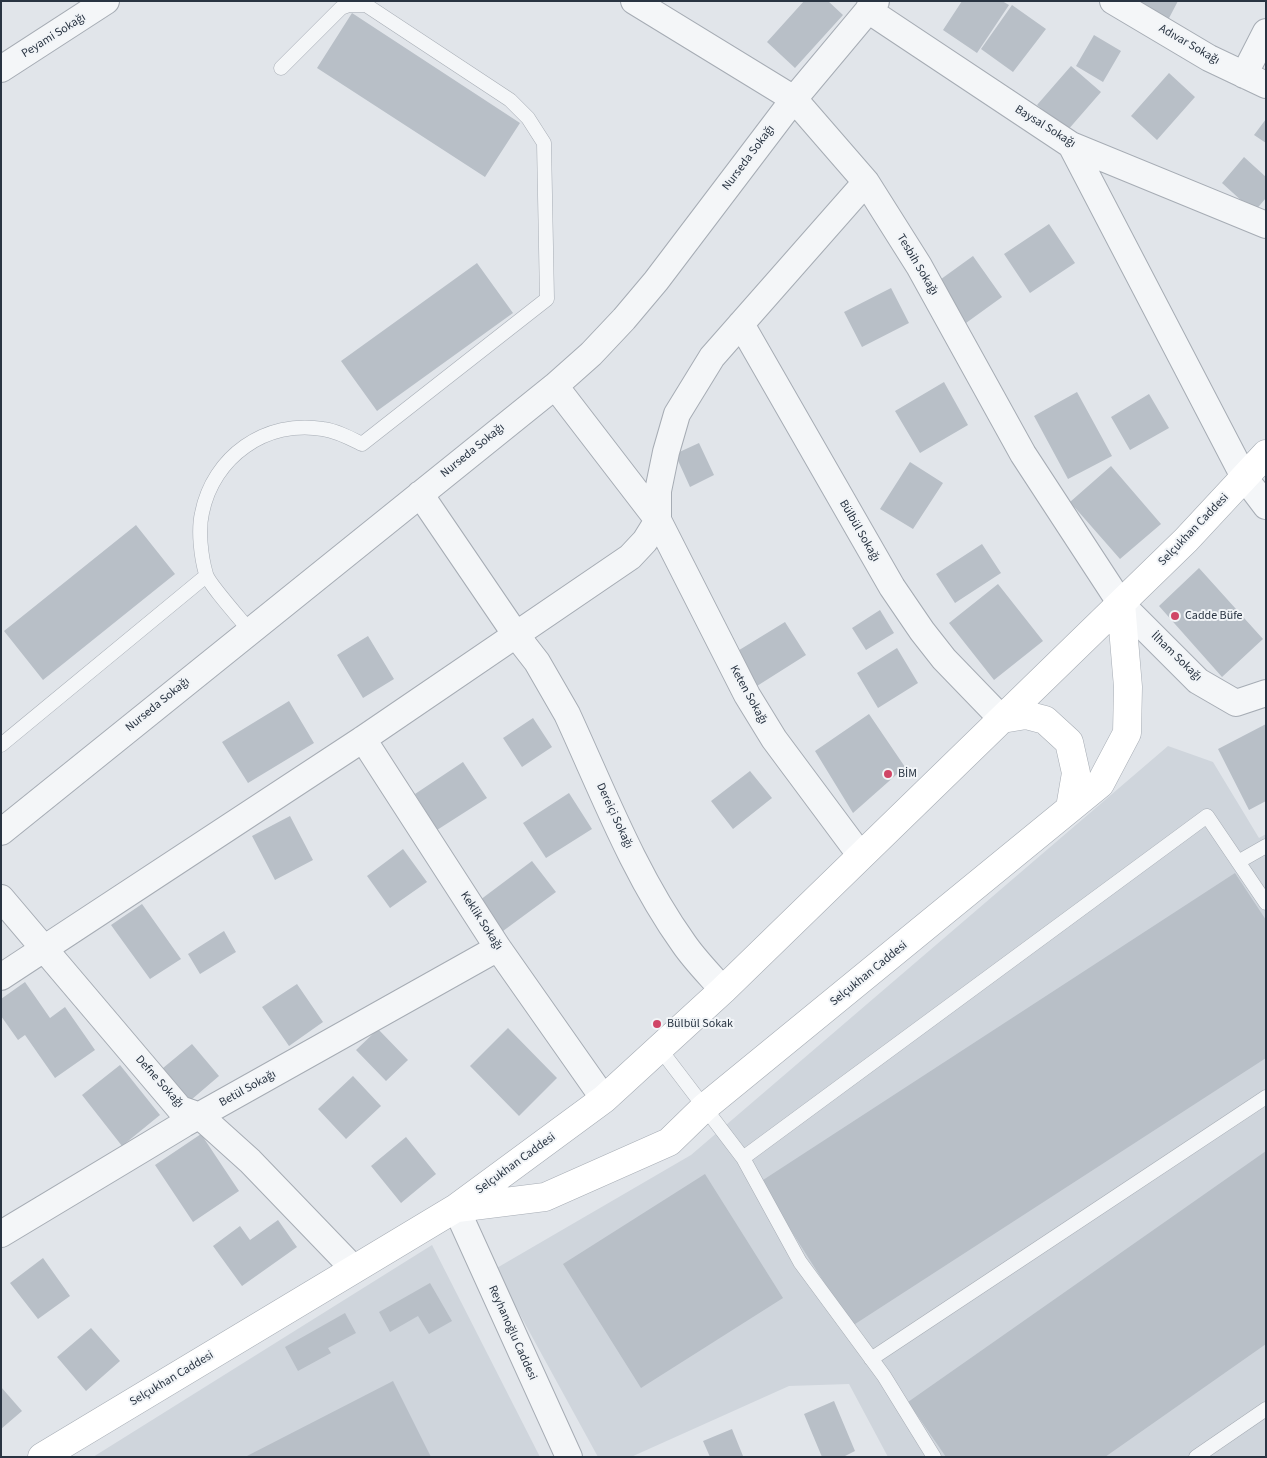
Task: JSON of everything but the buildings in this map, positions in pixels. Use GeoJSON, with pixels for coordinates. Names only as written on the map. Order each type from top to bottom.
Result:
{"type":"FeatureCollection","features":[{"type":"Feature","properties":{"kind":"street","name":"Peyami Sokağı"},"geometry":{"type":"LineString","coordinates":[[1,69],[106,1]]}},
{"type":"Feature","properties":{"kind":"street","name":"Tesbih Sokağı"},"geometry":{"type":"LineString","coordinates":[[634,1],[794,99],[866,182],[919,266],[1023,454],[1121,604]]}},
{"type":"Feature","properties":{"kind":"street","name":"Adıvar Sokağı"},"geometry":{"type":"LineString","coordinates":[[1113,1],[1209,58],[1255,80]]}},
{"type":"Feature","properties":{"kind":"street","name":"Nurseda Sokağı"},"geometry":{"type":"LineString","coordinates":[[1,832],[555,386],[591,354],[656,281],[794,99],[872,6]]}},
{"type":"Feature","properties":{"kind":"street","name":"Baysal Sokağı"},"geometry":{"type":"LineString","coordinates":[[872,6],[1071,145],[1266,225]]}},
{"type":"Feature","properties":{"kind":"street"},"geometry":{"type":"LineString","coordinates":[[1255,80],[1266,32]]}},
{"type":"Feature","properties":{"kind":"street"},"geometry":{"type":"LineString","coordinates":[[1071,145],[1244,477],[1266,506]]}},
{"type":"Feature","properties":{"kind":"street"},"geometry":{"type":"LineString","coordinates":[[1,976],[363,739],[630,557],[645,541],[658,520],[658,491],[666,452],[677,414],[712,357],[866,182]]}},
{"type":"Feature","properties":{"kind":"street","name":"Bülbül Sokağı"},"geometry":{"type":"LineString","coordinates":[[741,324],[892,587],[944,659],[1002,719]]}},
{"type":"Feature","properties":{"kind":"street","name":"Keten Sokağı"},"geometry":{"type":"LineString","coordinates":[[555,386],[658,520],[747,696],[774,739],[861,856]]}},
{"type":"Feature","properties":{"kind":"street","name":"Selçukhan Caddesi"},"geometry":{"type":"LineString","coordinates":[[42,1457],[456,1208],[604,1099],[723,990],[1121,604],[1186,540],[1266,454]]}},
{"type":"Feature","properties":{"kind":"street","name":"Dereiçi Sokağı"},"geometry":{"type":"LineString","coordinates":[[420,494],[516,635],[537,662],[567,714],[635,860],[661,909],[684,945],[723,990]]}},
{"type":"Feature","properties":{"kind":"street","name":"Selçukhan Caddesi"},"geometry":{"type":"LineString","coordinates":[[456,1208],[545,1197],[669,1142],[705,1107],[1100,784],[1127,733],[1128,687],[1121,604]]}},
{"type":"Feature","properties":{"kind":"street","name":"İlham Sokağı"},"geometry":{"type":"LineString","coordinates":[[1121,604],[1198,681],[1236,702],[1266,693]]}},
{"type":"Feature","properties":{"kind":"street"},"geometry":{"type":"LineString","coordinates":[[1002,719],[1026,715],[1045,720],[1069,742],[1076,773],[1070,808]]}},
{"type":"Feature","properties":{"kind":"street","name":"Keklik Sokağı"},"geometry":{"type":"LineString","coordinates":[[363,739],[498,948],[604,1099]]}},
{"type":"Feature","properties":{"kind":"street","name":"Defne Sokağı"},"geometry":{"type":"LineString","coordinates":[[1,898],[180,1109],[200,1116],[250,1161],[354,1269]]}},
{"type":"Feature","properties":{"kind":"street","name":"Betül Sokağı"},"geometry":{"type":"LineString","coordinates":[[1,1234],[200,1116],[498,948]]}},
{"type":"Feature","properties":{"kind":"street","name":"Reyhanoğlu Caddesi"},"geometry":{"type":"LineString","coordinates":[[456,1208],[569,1457]]}},
{"type":"Feature","properties":{"kind":"lane"},"geometry":{"type":"LineString","coordinates":[[250,631],[206,576],[200,534],[201,514],[206,496],[214,479],[225,464],[238,450],[253,440],[288,428],[324,429],[342,434],[362,444],[547,300],[544,143],[528,118],[510,100],[366,5],[350,5],[334,13],[281,68]]}},
{"type":"Feature","properties":{"kind":"lane"},"geometry":{"type":"LineString","coordinates":[[1,745],[206,576]]}},
{"type":"Feature","properties":{"kind":"lane"},"geometry":{"type":"LineString","coordinates":[[743,1158],[1207,816],[1266,902]]}},
{"type":"Feature","properties":{"kind":"lane"},"geometry":{"type":"LineString","coordinates":[[1238,862],[1266,846]]}},
{"type":"Feature","properties":{"kind":"lane"},"geometry":{"type":"LineString","coordinates":[[660,1049],[743,1158],[800,1262],[884,1376],[934,1457]]}},
{"type":"Feature","properties":{"kind":"lane"},"geometry":{"type":"LineString","coordinates":[[871,1359],[1266,1097]]}},
{"type":"Feature","properties":{"kind":"lane"},"geometry":{"type":"LineString","coordinates":[[1196,1457],[1266,1409]]}},
{"type":"Feature","properties":{"kind":"shaded area"},"geometry":{"type":"Polygon","coordinates":[[[1168,746],[1213,762],[1259,838],[1266,834],[1266,1457],[888,1457],[849,1384],[789,1386],[631,1457],[598,1457],[495,1269],[691,1155],[1168,746]]]}},
{"type":"Feature","properties":{"kind":"shaded area"},"geometry":{"type":"Polygon","coordinates":[[[432,1245],[540,1457],[93,1457],[432,1245]]]}},
{"type":"Feature","properties":{"kind":"place","name":"Cadde Büfe"},"geometry":{"type":"Point","coordinates":[1175,616]}},
{"type":"Feature","properties":{"kind":"place","name":"BİM"},"geometry":{"type":"Point","coordinates":[888,774]}},
{"type":"Feature","properties":{"kind":"place","name":"Bülbül Sokak"},"geometry":{"type":"Point","coordinates":[657,1024]}}]}
